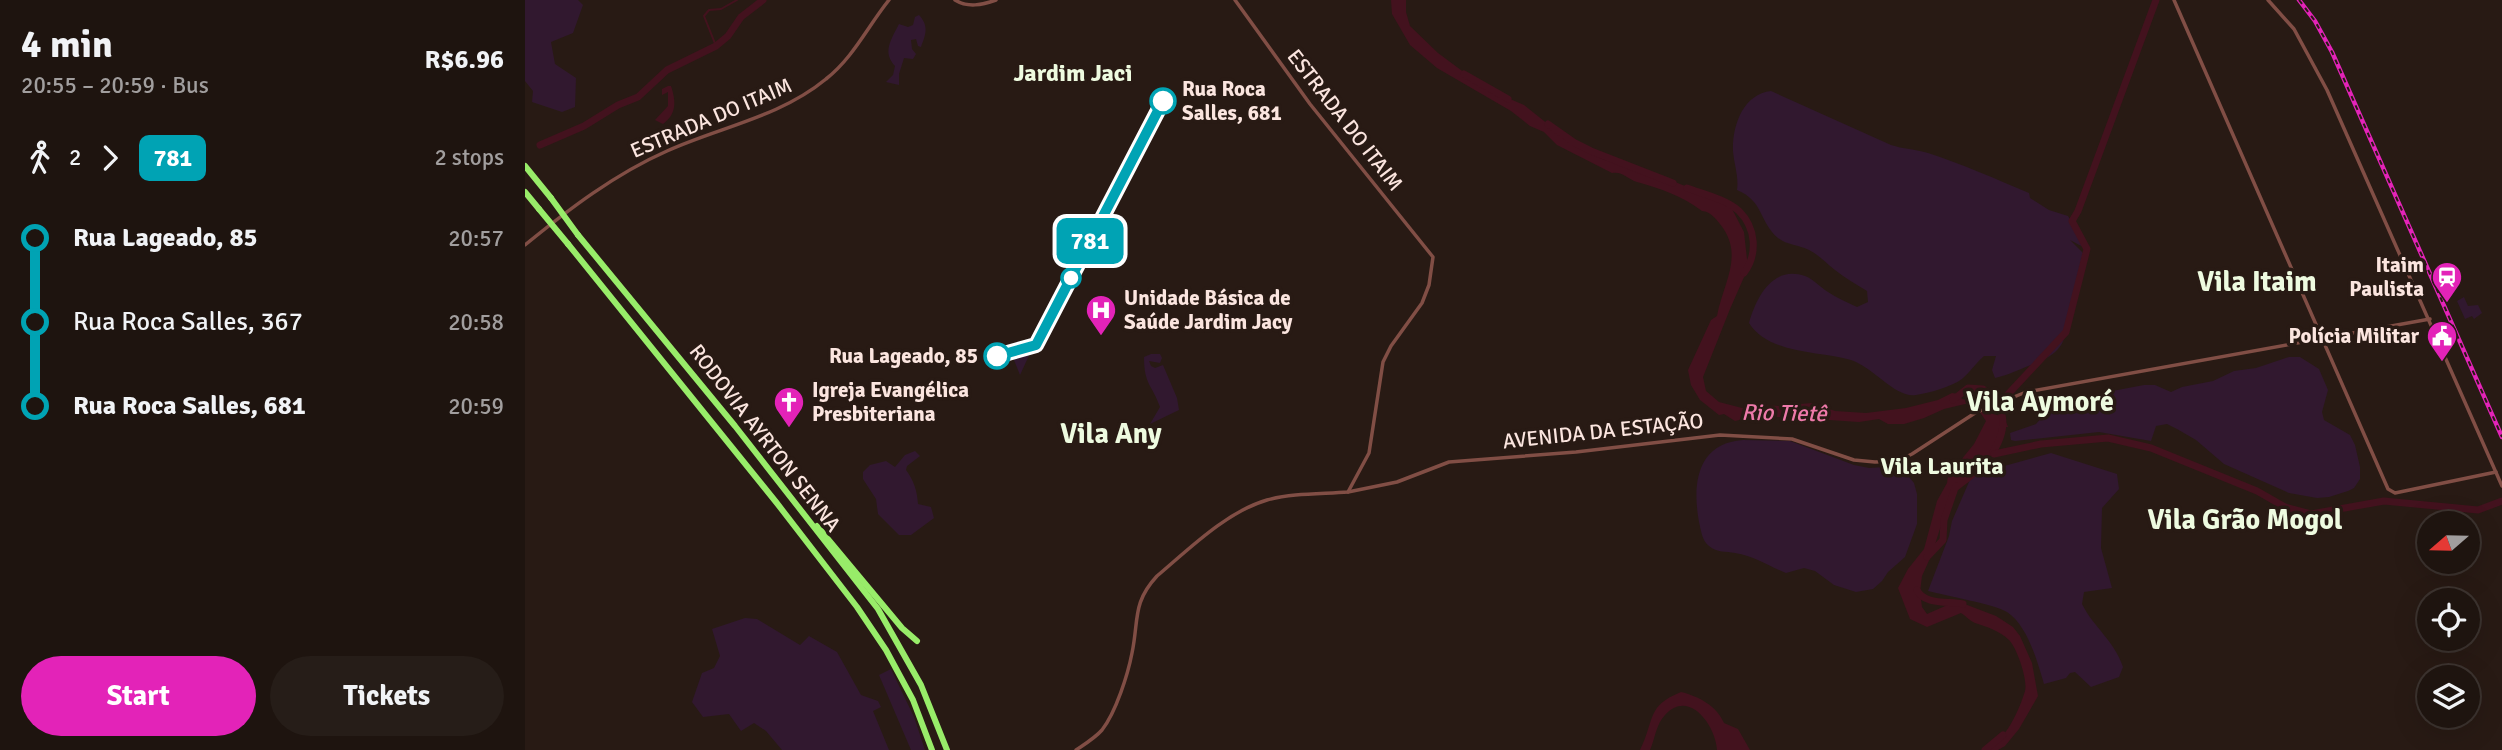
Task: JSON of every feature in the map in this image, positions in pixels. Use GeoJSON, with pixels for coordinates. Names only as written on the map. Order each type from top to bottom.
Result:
{"type":"FeatureCollection","features":[{"type":"Feature","properties":{"kind":"highway","name":"RODOVIA AYRTON SENNA"},"geometry":{"type":"LineString","coordinates":[[525,166],[727,416],[878,609],[921,685],[947,750]]}},
{"type":"Feature","properties":{"kind":"highway","name":"RODOVIA AYRTON SENNA"},"geometry":{"type":"LineString","coordinates":[[525,192],[776,502],[857,607],[886,650],[913,700],[933,750]]}},
{"type":"Feature","properties":{"kind":"highway"},"geometry":{"type":"LineString","coordinates":[[797,506],[841,552],[902,628],[917,641]]}},
{"type":"Feature","properties":{"kind":"street","name":"ESTRADA DO ITAIM"},"geometry":{"type":"LineString","coordinates":[[525,245],[596,191],[642,162],[732,128],[805,95],[842,65],[889,0]]}},
{"type":"Feature","properties":{"kind":"street"},"geometry":{"type":"LineString","coordinates":[[955,0],[965,5],[973,5],[996,0]]}},
{"type":"Feature","properties":{"kind":"street","name":"ESTRADA DO ITAIM"},"geometry":{"type":"LineString","coordinates":[[1235,0],[1310,104],[1433,257],[1429,285],[1422,303],[1391,346],[1383,362],[1369,453],[1348,492]]}},
{"type":"Feature","properties":{"kind":"street"},"geometry":{"type":"LineString","coordinates":[[2174,0],[2391,492],[2496,472]]}},
{"type":"Feature","properties":{"kind":"street"},"geometry":{"type":"LineString","coordinates":[[2268,0],[2294,29],[2327,90],[2502,486]]}},
{"type":"Feature","properties":{"kind":"street","name":"AVENIDA DA ESTAÇÃO"},"geometry":{"type":"LineString","coordinates":[[1076,750],[1098,734],[1110,715],[1132,652],[1138,606],[1150,584],[1219,525],[1259,503],[1281,497],[1348,492],[1397,482],[1449,462],[1576,452],[1720,435],[1792,439],[1854,460],[1898,461],[1975,413],[2008,398],[2036,390],[2430,319]]}},
{"type":"Feature","properties":{"kind":"shaded area"},"geometry":{"type":"Polygon","coordinates":[[[525,0],[578,0],[583,5],[573,33],[551,42],[555,64],[576,78],[575,107],[562,112],[532,102],[533,91],[525,81],[525,0]]]}},
{"type":"Feature","properties":{"kind":"shaded area"},"geometry":{"type":"Polygon","coordinates":[[[919,15],[926,30],[921,47],[916,39],[911,40],[916,54],[913,59],[904,58],[899,85],[886,82],[893,75],[895,66],[888,51],[893,35],[899,24],[908,27],[913,25],[915,17],[919,15]]]}},
{"type":"Feature","properties":{"kind":"shaded area"},"geometry":{"type":"Polygon","coordinates":[[[1771,91],[1891,145],[1928,153],[1992,177],[2029,193],[2030,198],[2049,210],[2068,216],[2087,249],[2070,240],[2087,257],[2060,347],[2041,361],[1995,378],[1992,370],[1996,356],[1984,356],[1957,382],[1927,393],[1908,395],[1851,360],[1781,346],[1758,333],[1749,323],[1756,304],[1767,286],[1783,275],[1805,276],[1831,294],[1857,307],[1868,302],[1867,291],[1816,254],[1778,238],[1752,200],[1737,190],[1733,141],[1737,122],[1753,98],[1771,91]]]}},
{"type":"Feature","properties":{"kind":"shaded area"},"geometry":{"type":"Polygon","coordinates":[[[2464,297],[2468,306],[2478,305],[2482,313],[2474,319],[2472,316],[2465,319],[2457,301],[2464,297]]]}},
{"type":"Feature","properties":{"kind":"shaded area"},"geometry":{"type":"Polygon","coordinates":[[[1032,349],[1020,375],[1012,355],[1032,349]]]}},
{"type":"Feature","properties":{"kind":"shaded area"},"geometry":{"type":"Polygon","coordinates":[[[1160,354],[1162,358],[1160,363],[1149,361],[1155,368],[1163,365],[1177,398],[1179,410],[1150,424],[1160,407],[1145,373],[1144,357],[1160,354]]]}},
{"type":"Feature","properties":{"kind":"shaded area"},"geometry":{"type":"Polygon","coordinates":[[[2289,357],[2300,357],[2319,369],[2328,390],[2322,412],[2324,420],[2350,435],[2355,445],[2360,479],[2354,488],[2348,491],[2317,498],[2289,493],[2224,464],[2196,440],[2167,424],[2156,426],[2151,441],[2099,432],[2011,440],[2010,433],[2036,424],[2050,408],[2086,396],[2144,385],[2155,385],[2171,392],[2213,381],[2234,371],[2256,368],[2289,357]]]}},
{"type":"Feature","properties":{"kind":"shaded area"},"geometry":{"type":"Polygon","coordinates":[[[1743,440],[1790,441],[1869,468],[1900,466],[1914,483],[1917,494],[1917,524],[1905,557],[1873,589],[1856,592],[1834,585],[1815,571],[1804,568],[1786,573],[1749,556],[1712,548],[1703,538],[1697,508],[1696,494],[1701,468],[1707,457],[1716,449],[1743,440]]]}},
{"type":"Feature","properties":{"kind":"shaded area"},"geometry":{"type":"Polygon","coordinates":[[[915,451],[920,456],[907,466],[906,470],[915,486],[918,504],[931,507],[934,518],[911,535],[899,535],[878,514],[876,499],[863,479],[863,472],[870,465],[886,461],[895,467],[905,455],[915,451]]]}},
{"type":"Feature","properties":{"kind":"shaded area"},"geometry":{"type":"Polygon","coordinates":[[[2051,453],[2117,474],[2119,489],[2102,508],[2101,548],[2112,588],[2084,592],[2082,604],[2114,649],[2123,667],[2119,677],[2091,687],[2075,672],[2066,678],[2044,684],[2026,635],[2007,612],[1982,603],[1928,591],[1952,521],[1972,475],[2051,453]]]}},
{"type":"Feature","properties":{"kind":"shaded area"},"geometry":{"type":"Polygon","coordinates":[[[745,618],[757,619],[800,645],[809,636],[837,652],[861,695],[878,701],[881,707],[873,711],[889,750],[782,750],[766,731],[754,723],[741,731],[729,714],[703,717],[692,702],[702,673],[714,668],[720,656],[712,629],[745,618]]]}},
{"type":"Feature","properties":{"kind":"shaded area"},"geometry":{"type":"Polygon","coordinates":[[[891,669],[914,717],[925,750],[911,750],[879,675],[891,669]]]}},
{"type":"Feature","properties":{"kind":"water","name":"Rio Tietê"},"geometry":{"type":"Polygon","coordinates":[[[1391,0],[1406,0],[1410,26],[1438,53],[1496,93],[1524,105],[1559,133],[1602,159],[1675,182],[1720,200],[1732,209],[1744,232],[1748,268],[1703,377],[1706,391],[1719,402],[1742,408],[1755,404],[1778,406],[1812,403],[1835,411],[1866,413],[1906,408],[1938,400],[1952,393],[1958,394],[1962,399],[1976,402],[1987,412],[2004,417],[2008,427],[2003,427],[2000,433],[1998,450],[1979,465],[1972,475],[1961,481],[1951,494],[1922,576],[1920,592],[1922,607],[1927,614],[1952,603],[1962,603],[1996,616],[2013,627],[2020,636],[2032,663],[2038,696],[2019,729],[2005,746],[1998,750],[1987,750],[2006,732],[2025,691],[2023,672],[2012,644],[2001,634],[1973,622],[1961,613],[1927,627],[1910,619],[1898,588],[1908,569],[1924,549],[1937,501],[1948,476],[1974,444],[1986,421],[1975,405],[1965,404],[1944,409],[1904,424],[1888,424],[1879,419],[1859,422],[1829,420],[1809,414],[1795,417],[1752,417],[1735,421],[1724,414],[1719,415],[1700,400],[1691,385],[1688,370],[1711,320],[1717,316],[1730,269],[1731,247],[1720,224],[1710,214],[1679,197],[1622,174],[1612,173],[1557,145],[1544,132],[1437,68],[1410,45],[1392,14],[1391,0]]]}},
{"type":"Feature","properties":{"kind":"water"},"geometry":{"type":"Polygon","coordinates":[[[671,86],[673,92],[674,107],[671,116],[663,124],[655,120],[668,106],[668,92],[662,95],[662,89],[671,86]]]}},
{"type":"Feature","properties":{"kind":"water"},"geometry":{"type":"Polygon","coordinates":[[[1681,692],[1712,707],[1724,723],[1738,729],[1750,750],[1717,750],[1712,731],[1700,713],[1683,706],[1674,708],[1662,719],[1650,750],[1640,750],[1657,709],[1670,697],[1681,692]]]}},
{"type":"Feature","properties":{"kind":"waterway"},"geometry":{"type":"LineString","coordinates":[[716,46],[704,16],[709,10],[721,9],[737,0]]}},
{"type":"Feature","properties":{"kind":"waterway"},"geometry":{"type":"LineString","coordinates":[[540,145],[584,126],[618,105],[638,97],[667,70],[716,46],[728,36],[741,17],[763,0]]}},
{"type":"Feature","properties":{"kind":"waterway"},"geometry":{"type":"LineString","coordinates":[[1998,405],[2066,332],[2087,249],[2072,221],[2156,0]]}},
{"type":"Feature","properties":{"kind":"waterway","name":"Rio Tietê"},"geometry":{"type":"LineString","coordinates":[[1464,74],[1508,99]]}},
{"type":"Feature","properties":{"kind":"waterway","name":"Rio Tietê"},"geometry":{"type":"LineString","coordinates":[[1548,124],[1591,151],[1673,183]]}},
{"type":"Feature","properties":{"kind":"waterway","name":"Rio Tietê"},"geometry":{"type":"LineString","coordinates":[[1687,188],[1728,203],[1745,218],[1752,233],[1753,250],[1749,266],[1744,273]]}},
{"type":"Feature","properties":{"kind":"waterway","name":"Rio Tietê"},"geometry":{"type":"LineString","coordinates":[[1953,400],[1968,388],[1983,389],[1997,403],[2003,426],[1993,452]]}},
{"type":"Feature","properties":{"kind":"waterway"},"geometry":{"type":"LineString","coordinates":[[1994,454],[2041,444],[2108,438],[2151,448],[2257,491],[2285,507],[2311,514],[2384,501],[2478,510],[2502,501]]}},
{"type":"Feature","properties":{"kind":"waterway","name":"Rio Tietê"},"geometry":{"type":"LineString","coordinates":[[1927,557],[1943,540],[1944,520],[1955,488],[1972,475],[1974,467]]}},
{"type":"Feature","properties":{"kind":"waterway","name":"Rio Tietê"},"geometry":{"type":"LineString","coordinates":[[1917,590],[1920,595],[1937,602],[1963,604]]}},
{"type":"Feature","properties":{"kind":"waterway","name":"Rio Tietê"},"geometry":{"type":"LineString","coordinates":[[1985,750],[2003,735]]}},
{"type":"Feature","properties":{"kind":"railway"},"geometry":{"type":"LineString","coordinates":[[2299,0],[2315,21],[2332,52],[2502,437]]}},
{"type":"Feature","properties":{"kind":"bus line","name":"781"},"geometry":{"type":"LineString","coordinates":[[997,356],[1036,345],[1163,101]]}},
{"type":"Feature","properties":{"kind":"place","name":"Rua Roca Salles, 681"},"geometry":{"type":"Point","coordinates":[1163,101]}},
{"type":"Feature","properties":{"kind":"place","name":"Itaim Paulista"},"geometry":{"type":"Point","coordinates":[2447,304]}},
{"type":"Feature","properties":{"kind":"place","name":"Unidade Básica de Saúde Jardim Jacy"},"geometry":{"type":"Point","coordinates":[1101,337]}},
{"type":"Feature","properties":{"kind":"place","name":"Rua Lageado, 85"},"geometry":{"type":"Point","coordinates":[997,356]}},
{"type":"Feature","properties":{"kind":"place","name":"Polícia Militar"},"geometry":{"type":"Point","coordinates":[2442,363]}},
{"type":"Feature","properties":{"kind":"place","name":"Igreja Evangélica Presbiteriana"},"geometry":{"type":"Point","coordinates":[789,429]}},
{"type":"Feature","properties":{"kind":"district","name":"Jardim Jaci"},"geometry":{"type":"Point","coordinates":[1073,73]}},
{"type":"Feature","properties":{"kind":"district","name":"Vila Itaim"},"geometry":{"type":"Point","coordinates":[2257,282]}},
{"type":"Feature","properties":{"kind":"district","name":"Vila Aymoré"},"geometry":{"type":"Point","coordinates":[2040,402]}},
{"type":"Feature","properties":{"kind":"district","name":"Vila Any"},"geometry":{"type":"Point","coordinates":[1111,434]}},
{"type":"Feature","properties":{"kind":"district","name":"Vila Laurita"},"geometry":{"type":"Point","coordinates":[1942,466]}},
{"type":"Feature","properties":{"kind":"district","name":"Vila Grão Mogol"},"geometry":{"type":"Point","coordinates":[2245,520]}}]}
